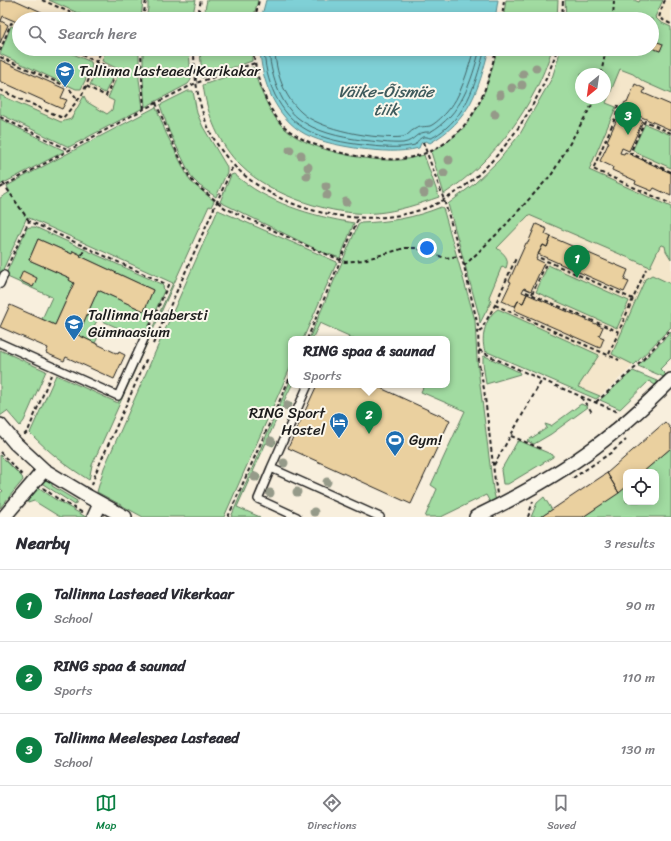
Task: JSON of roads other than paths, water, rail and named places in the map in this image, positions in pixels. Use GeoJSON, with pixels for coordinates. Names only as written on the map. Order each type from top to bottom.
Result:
{"type":"FeatureCollection","features":[{"type":"Feature","properties":{"kind":"street"},"geometry":{"type":"LineString","coordinates":[[480,516],[554,475],[589,451],[626,422],[671,380]]}},
{"type":"Feature","properties":{"kind":"street"},"geometry":{"type":"LineString","coordinates":[[0,425],[15,443],[44,470],[100,504],[125,517]]}},
{"type":"Feature","properties":{"kind":"street"},"geometry":{"type":"LineString","coordinates":[[4,517],[44,470]]}},
{"type":"Feature","properties":{"kind":"street"},"geometry":{"type":"LineString","coordinates":[[89,515],[100,504]]}},
{"type":"Feature","properties":{"kind":"lane"},"geometry":{"type":"LineString","coordinates":[[0,284],[4,275]]}},
{"type":"Feature","properties":{"kind":"lane"},"geometry":{"type":"LineString","coordinates":[[0,343],[118,396],[144,339]]}},
{"type":"Feature","properties":{"kind":"lane"},"geometry":{"type":"LineString","coordinates":[[297,517],[258,499],[307,388]]}},
{"type":"Feature","properties":{"kind":"lane"},"geometry":{"type":"LineString","coordinates":[[271,468],[380,517]]}},
{"type":"Feature","properties":{"kind":"water"},"geometry":{"type":"Polygon","coordinates":[[[266,0],[498,0],[496,12],[263,12],[266,0]]]}},
{"type":"Feature","properties":{"kind":"water","name":"Väike-Õismäe tiik"},"geometry":{"type":"Polygon","coordinates":[[[261,56],[487,56],[476,91],[470,103],[455,125],[430,143],[426,141],[421,143],[419,148],[404,151],[361,149],[318,140],[305,134],[295,127],[278,109],[267,86],[261,56]]]}},
{"type":"Feature","properties":{"kind":"place","name":"Tallinna Lasteaed Karikakar"},"geometry":{"type":"Point","coordinates":[65,88]}},
{"type":"Feature","properties":{"kind":"place","name":"Tallinna Meelespea Lasteaed"},"geometry":{"type":"Point","coordinates":[628,135]}},
{"type":"Feature","properties":{"kind":"place","name":"Tallinna Lasteaed Vikerkaar"},"geometry":{"type":"Point","coordinates":[577,278]}},
{"type":"Feature","properties":{"kind":"place","name":"Tallinna Haabersti Gümnaasium"},"geometry":{"type":"Point","coordinates":[74,341]}},
{"type":"Feature","properties":{"kind":"place","name":"RING spaa & saunad"},"geometry":{"type":"Point","coordinates":[369,434]}},
{"type":"Feature","properties":{"kind":"place","name":"RING Sport Hostel"},"geometry":{"type":"Point","coordinates":[339,439]}},
{"type":"Feature","properties":{"kind":"place","name":"Gym!"},"geometry":{"type":"Point","coordinates":[395,457]}}]}
